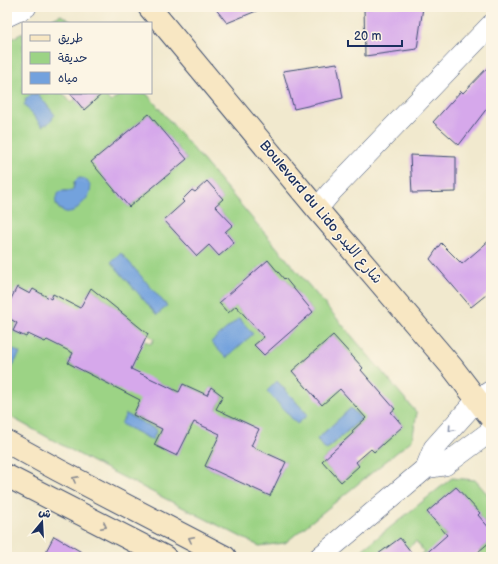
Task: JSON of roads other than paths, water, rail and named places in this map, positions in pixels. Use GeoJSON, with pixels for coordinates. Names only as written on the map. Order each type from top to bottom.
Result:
{"type":"FeatureCollection","features":[{"type":"Feature","properties":{"kind":"main road","name":"Boulevard du Lido شارع الليدو"},"geometry":{"type":"LineString","coordinates":[[150,7],[317,209],[452,367],[484,396],[491,418]]}},
{"type":"Feature","properties":{"kind":"main road"},"geometry":{"type":"LineString","coordinates":[[7,442],[225,557]]}},
{"type":"Feature","properties":{"kind":"main road"},"geometry":{"type":"LineString","coordinates":[[7,476],[165,557]]}},
{"type":"Feature","properties":{"kind":"street"},"geometry":{"type":"LineString","coordinates":[[7,16],[26,7]]}},
{"type":"Feature","properties":{"kind":"street"},"geometry":{"type":"LineString","coordinates":[[317,209],[331,192],[491,25]]}},
{"type":"Feature","properties":{"kind":"street"},"geometry":{"type":"LineString","coordinates":[[320,557],[426,468],[434,448],[484,396]]}},
{"type":"Feature","properties":{"kind":"street"},"geometry":{"type":"LineString","coordinates":[[426,468],[445,465],[491,431]]}},
{"type":"Feature","properties":{"kind":"water"},"geometry":{"type":"Polygon","coordinates":[[[32,94],[34,96],[38,94],[55,115],[46,125],[45,124],[42,126],[24,104],[26,102],[25,100],[32,94]]]}},
{"type":"Feature","properties":{"kind":"water"},"geometry":{"type":"Polygon","coordinates":[[[79,178],[88,182],[90,186],[89,194],[73,212],[60,209],[56,202],[57,195],[61,191],[72,191],[75,181],[79,178]]]}},
{"type":"Feature","properties":{"kind":"water"},"geometry":{"type":"Polygon","coordinates":[[[121,253],[167,306],[157,315],[111,262],[121,253]]]}},
{"type":"Feature","properties":{"kind":"water"},"geometry":{"type":"Polygon","coordinates":[[[239,318],[253,334],[226,358],[211,342],[239,318]]]}},
{"type":"Feature","properties":{"kind":"water"},"geometry":{"type":"Polygon","coordinates":[[[7,346],[20,353],[7,376],[7,346]]]}},
{"type":"Feature","properties":{"kind":"water"},"geometry":{"type":"Polygon","coordinates":[[[277,381],[308,415],[297,424],[267,391],[277,381]]]}},
{"type":"Feature","properties":{"kind":"water"},"geometry":{"type":"Polygon","coordinates":[[[351,408],[361,419],[326,450],[317,439],[351,408]]]}},
{"type":"Feature","properties":{"kind":"water"},"geometry":{"type":"Polygon","coordinates":[[[126,414],[157,430],[152,440],[121,424],[126,414]]]}}]}
